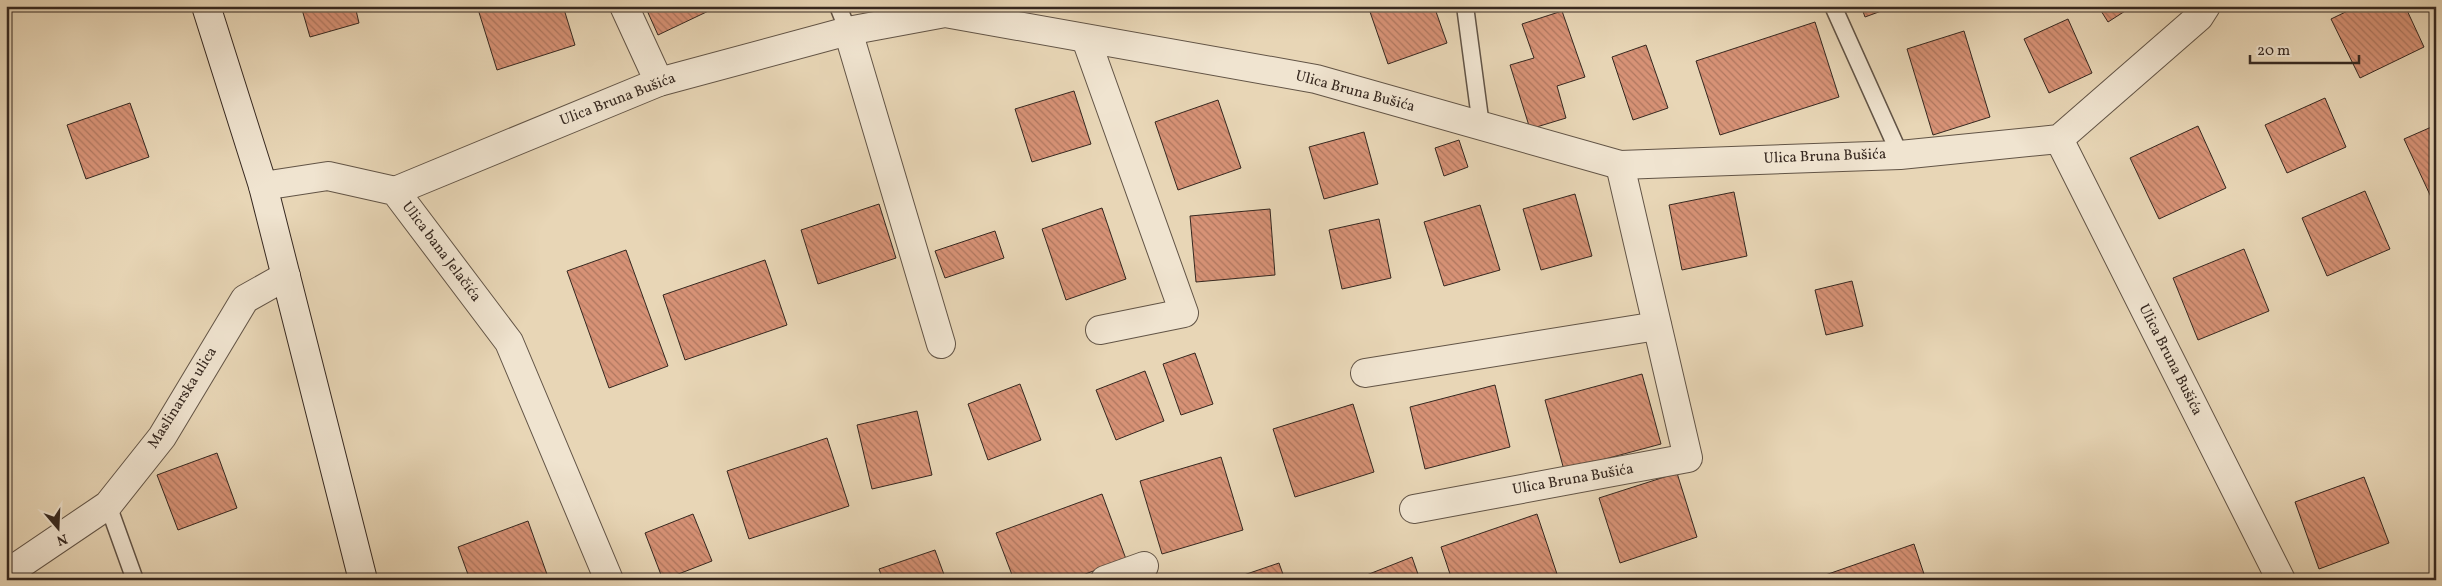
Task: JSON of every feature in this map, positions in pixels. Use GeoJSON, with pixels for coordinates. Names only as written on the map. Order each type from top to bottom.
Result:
{"type":"FeatureCollection","features":[{"type":"Feature","properties":{"kind":"street"},"geometry":{"type":"LineString","coordinates":[[206,6],[263,186],[363,580]]}},
{"type":"Feature","properties":{"kind":"street"},"geometry":{"type":"LineString","coordinates":[[624,6],[659,82]]}},
{"type":"Feature","properties":{"kind":"street"},"geometry":{"type":"LineString","coordinates":[[2058,139],[2199,10]]}},
{"type":"Feature","properties":{"kind":"street","name":"Ulica Bruna Bušića"},"geometry":{"type":"LineString","coordinates":[[395,191],[659,82],[848,31],[945,13],[1316,79],[1620,165],[1900,155],[2058,139],[2281,580]]}},
{"type":"Feature","properties":{"kind":"street"},"geometry":{"type":"LineString","coordinates":[[848,31],[941,344]]}},
{"type":"Feature","properties":{"kind":"street"},"geometry":{"type":"LineString","coordinates":[[1086,39],[1184,313],[1100,330]]}},
{"type":"Feature","properties":{"kind":"street","name":"Ulica Bruna Bušića"},"geometry":{"type":"LineString","coordinates":[[1414,509],[1688,458],[1620,165]]}},
{"type":"Feature","properties":{"kind":"street","name":"Ulica bana Jelačića"},"geometry":{"type":"LineString","coordinates":[[263,186],[328,176],[395,191],[509,342],[609,580]]}},
{"type":"Feature","properties":{"kind":"street","name":"Maslinarska ulica"},"geometry":{"type":"LineString","coordinates":[[6,574],[108,505],[162,437],[244,299],[286,276]]}},
{"type":"Feature","properties":{"kind":"street"},"geometry":{"type":"LineString","coordinates":[[1365,372],[1657,326]]}},
{"type":"Feature","properties":{"kind":"street"},"geometry":{"type":"LineString","coordinates":[[1105,580],[1144,566]]}},
{"type":"Feature","properties":{"kind":"lane"},"geometry":{"type":"LineString","coordinates":[[838,6],[848,31]]}},
{"type":"Feature","properties":{"kind":"lane"},"geometry":{"type":"LineString","coordinates":[[1465,6],[1480,126]]}},
{"type":"Feature","properties":{"kind":"lane"},"geometry":{"type":"LineString","coordinates":[[1833,6],[1900,155]]}},
{"type":"Feature","properties":{"kind":"lane"},"geometry":{"type":"LineString","coordinates":[[108,505],[135,580]]}},
{"type":"Feature","properties":{"kind":"building"},"geometry":{"type":"Polygon","coordinates":[[[301,6],[355,6],[359,23],[310,37],[301,6]]]}},
{"type":"Feature","properties":{"kind":"building"},"geometry":{"type":"Polygon","coordinates":[[[477,6],[563,6],[575,45],[497,70],[477,6]]]}},
{"type":"Feature","properties":{"kind":"building"},"geometry":{"type":"Polygon","coordinates":[[[645,6],[719,6],[658,35],[645,6]]]}},
{"type":"Feature","properties":{"kind":"building"},"geometry":{"type":"Polygon","coordinates":[[[1368,6],[1434,6],[1447,43],[1388,64],[1368,6]]]}},
{"type":"Feature","properties":{"kind":"building"},"geometry":{"type":"Polygon","coordinates":[[[1861,6],[1895,6],[1865,17],[1861,6]]]}},
{"type":"Feature","properties":{"kind":"building"},"geometry":{"type":"Polygon","coordinates":[[[2098,6],[2133,6],[2108,22],[2098,6]]]}},
{"type":"Feature","properties":{"kind":"building"},"geometry":{"type":"Polygon","coordinates":[[[2358,6],[2405,6],[2424,47],[2360,78],[2331,19],[2358,6]]]}},
{"type":"Feature","properties":{"kind":"building"},"geometry":{"type":"Polygon","coordinates":[[[1562,11],[1585,77],[1557,86],[1566,118],[1530,129],[1510,65],[1534,58],[1522,24],[1562,11]]]}},
{"type":"Feature","properties":{"kind":"building"},"geometry":{"type":"Polygon","coordinates":[[[2068,19],[2092,73],[2049,93],[2024,39],[2068,19]]]}},
{"type":"Feature","properties":{"kind":"building"},"geometry":{"type":"Polygon","coordinates":[[[1815,22],[1839,97],[1720,135],[1696,61],[1815,22]]]}},
{"type":"Feature","properties":{"kind":"building"},"geometry":{"type":"Polygon","coordinates":[[[1964,31],[1990,117],[1933,135],[1907,49],[1964,31]]]}},
{"type":"Feature","properties":{"kind":"building"},"geometry":{"type":"Polygon","coordinates":[[[1646,45],[1668,108],[1633,120],[1612,57],[1646,45]]]}},
{"type":"Feature","properties":{"kind":"building"},"geometry":{"type":"Polygon","coordinates":[[[1074,91],[1091,144],[1032,162],[1015,109],[1074,91]]]}},
{"type":"Feature","properties":{"kind":"building"},"geometry":{"type":"Polygon","coordinates":[[[2325,98],[2346,147],[2287,173],[2265,125],[2325,98]]]}},
{"type":"Feature","properties":{"kind":"building"},"geometry":{"type":"Polygon","coordinates":[[[1218,100],[1241,168],[1178,190],[1155,122],[1218,100]]]}},
{"type":"Feature","properties":{"kind":"building"},"geometry":{"type":"Polygon","coordinates":[[[130,103],[149,157],[86,179],[67,125],[130,103]]]}},
{"type":"Feature","properties":{"kind":"building"},"geometry":{"type":"Polygon","coordinates":[[[2436,125],[2436,195],[2431,197],[2404,139],[2436,125]]]}},
{"type":"Feature","properties":{"kind":"building"},"geometry":{"type":"Polygon","coordinates":[[[2198,126],[2226,188],[2159,219],[2130,158],[2198,126]]]}},
{"type":"Feature","properties":{"kind":"building"},"geometry":{"type":"Polygon","coordinates":[[[1364,132],[1378,184],[1324,199],[1309,147],[1364,132]]]}},
{"type":"Feature","properties":{"kind":"building"},"geometry":{"type":"Polygon","coordinates":[[[1459,140],[1468,167],[1444,176],[1435,148],[1459,140]]]}},
{"type":"Feature","properties":{"kind":"building"},"geometry":{"type":"Polygon","coordinates":[[[2365,191],[2390,249],[2327,276],[2302,218],[2365,191]]]}},
{"type":"Feature","properties":{"kind":"building"},"geometry":{"type":"Polygon","coordinates":[[[1734,192],[1747,256],[1682,270],[1669,205],[1734,192]]]}},
{"type":"Feature","properties":{"kind":"building"},"geometry":{"type":"Polygon","coordinates":[[[1575,194],[1592,256],[1541,270],[1523,209],[1575,194]]]}},
{"type":"Feature","properties":{"kind":"building"},"geometry":{"type":"Polygon","coordinates":[[[879,204],[896,258],[818,284],[801,230],[879,204]]]}},
{"type":"Feature","properties":{"kind":"building"},"geometry":{"type":"Polygon","coordinates":[[[1480,205],[1500,270],[1444,286],[1424,222],[1480,205]]]}},
{"type":"Feature","properties":{"kind":"building"},"geometry":{"type":"Polygon","coordinates":[[[1102,208],[1126,279],[1066,300],[1042,229],[1102,208]]]}},
{"type":"Feature","properties":{"kind":"building"},"geometry":{"type":"Polygon","coordinates":[[[1270,209],[1275,275],[1196,282],[1190,216],[1270,209]]]}},
{"type":"Feature","properties":{"kind":"building"},"geometry":{"type":"Polygon","coordinates":[[[1379,219],[1391,278],[1342,289],[1329,230],[1379,219]]]}},
{"type":"Feature","properties":{"kind":"building"},"geometry":{"type":"Polygon","coordinates":[[[995,231],[1004,258],[945,278],[935,251],[995,231]]]}},
{"type":"Feature","properties":{"kind":"building"},"geometry":{"type":"Polygon","coordinates":[[[2244,249],[2269,311],[2198,340],[2173,278],[2244,249]]]}},
{"type":"Feature","properties":{"kind":"building"},"geometry":{"type":"Polygon","coordinates":[[[626,250],[668,366],[609,388],[567,271],[626,250]]]}},
{"type":"Feature","properties":{"kind":"building"},"geometry":{"type":"Polygon","coordinates":[[[765,260],[787,325],[685,360],[663,295],[765,260]]]}},
{"type":"Feature","properties":{"kind":"building"},"geometry":{"type":"Polygon","coordinates":[[[1852,281],[1863,326],[1826,335],[1815,290],[1852,281]]]}},
{"type":"Feature","properties":{"kind":"building"},"geometry":{"type":"Polygon","coordinates":[[[1195,353],[1213,404],[1181,415],[1163,364],[1195,353]]]}},
{"type":"Feature","properties":{"kind":"building"},"geometry":{"type":"Polygon","coordinates":[[[1145,371],[1164,421],[1116,440],[1096,390],[1145,371]]]}},
{"type":"Feature","properties":{"kind":"building"},"geometry":{"type":"Polygon","coordinates":[[[1642,374],[1661,444],[1564,470],[1545,400],[1642,374]]]}},
{"type":"Feature","properties":{"kind":"building"},"geometry":{"type":"Polygon","coordinates":[[[1020,384],[1041,440],[988,460],[968,404],[1020,384]]]}},
{"type":"Feature","properties":{"kind":"building"},"geometry":{"type":"Polygon","coordinates":[[[1495,385],[1510,447],[1425,469],[1410,407],[1495,385]]]}},
{"type":"Feature","properties":{"kind":"building"},"geometry":{"type":"Polygon","coordinates":[[[1353,404],[1374,472],[1295,497],[1273,429],[1353,404]]]}},
{"type":"Feature","properties":{"kind":"building"},"geometry":{"type":"Polygon","coordinates":[[[917,411],[932,475],[872,489],[857,425],[917,411]]]}},
{"type":"Feature","properties":{"kind":"building"},"geometry":{"type":"Polygon","coordinates":[[[827,438],[849,506],[749,539],[727,471],[827,438]]]}},
{"type":"Feature","properties":{"kind":"building"},"geometry":{"type":"Polygon","coordinates":[[[217,453],[237,508],[178,530],[157,475],[217,453]]]}},
{"type":"Feature","properties":{"kind":"building"},"geometry":{"type":"Polygon","coordinates":[[[1221,457],[1243,530],[1162,554],[1140,481],[1221,457]]]}},
{"type":"Feature","properties":{"kind":"building"},"geometry":{"type":"Polygon","coordinates":[[[1677,473],[1697,537],[1620,563],[1599,498],[1677,473]]]}},
{"type":"Feature","properties":{"kind":"building"},"geometry":{"type":"Polygon","coordinates":[[[2364,477],[2389,543],[2319,569],[2295,502],[2364,477]]]}},
{"type":"Feature","properties":{"kind":"building"},"geometry":{"type":"Polygon","coordinates":[[[1102,494],[1126,559],[1069,580],[1014,580],[996,533],[1102,494]]]}},
{"type":"Feature","properties":{"kind":"building"},"geometry":{"type":"Polygon","coordinates":[[[693,514],[712,561],[663,580],[645,533],[693,514]]]}},
{"type":"Feature","properties":{"kind":"building"},"geometry":{"type":"Polygon","coordinates":[[[1537,514],[1559,580],[1452,580],[1441,547],[1537,514]]]}},
{"type":"Feature","properties":{"kind":"building"},"geometry":{"type":"Polygon","coordinates":[[[528,521],[549,580],[470,580],[458,547],[528,521]]]}},
{"type":"Feature","properties":{"kind":"building"},"geometry":{"type":"Polygon","coordinates":[[[1914,544],[1926,580],[1811,580],[1914,544]]]}},
{"type":"Feature","properties":{"kind":"building"},"geometry":{"type":"Polygon","coordinates":[[[935,550],[946,580],[883,580],[879,569],[935,550]]]}},
{"type":"Feature","properties":{"kind":"building"},"geometry":{"type":"Polygon","coordinates":[[[1412,557],[1420,580],[1354,580],[1412,557]]]}},
{"type":"Feature","properties":{"kind":"building"},"geometry":{"type":"Polygon","coordinates":[[[1279,563],[1285,580],[1229,580],[1279,563]]]}}]}
